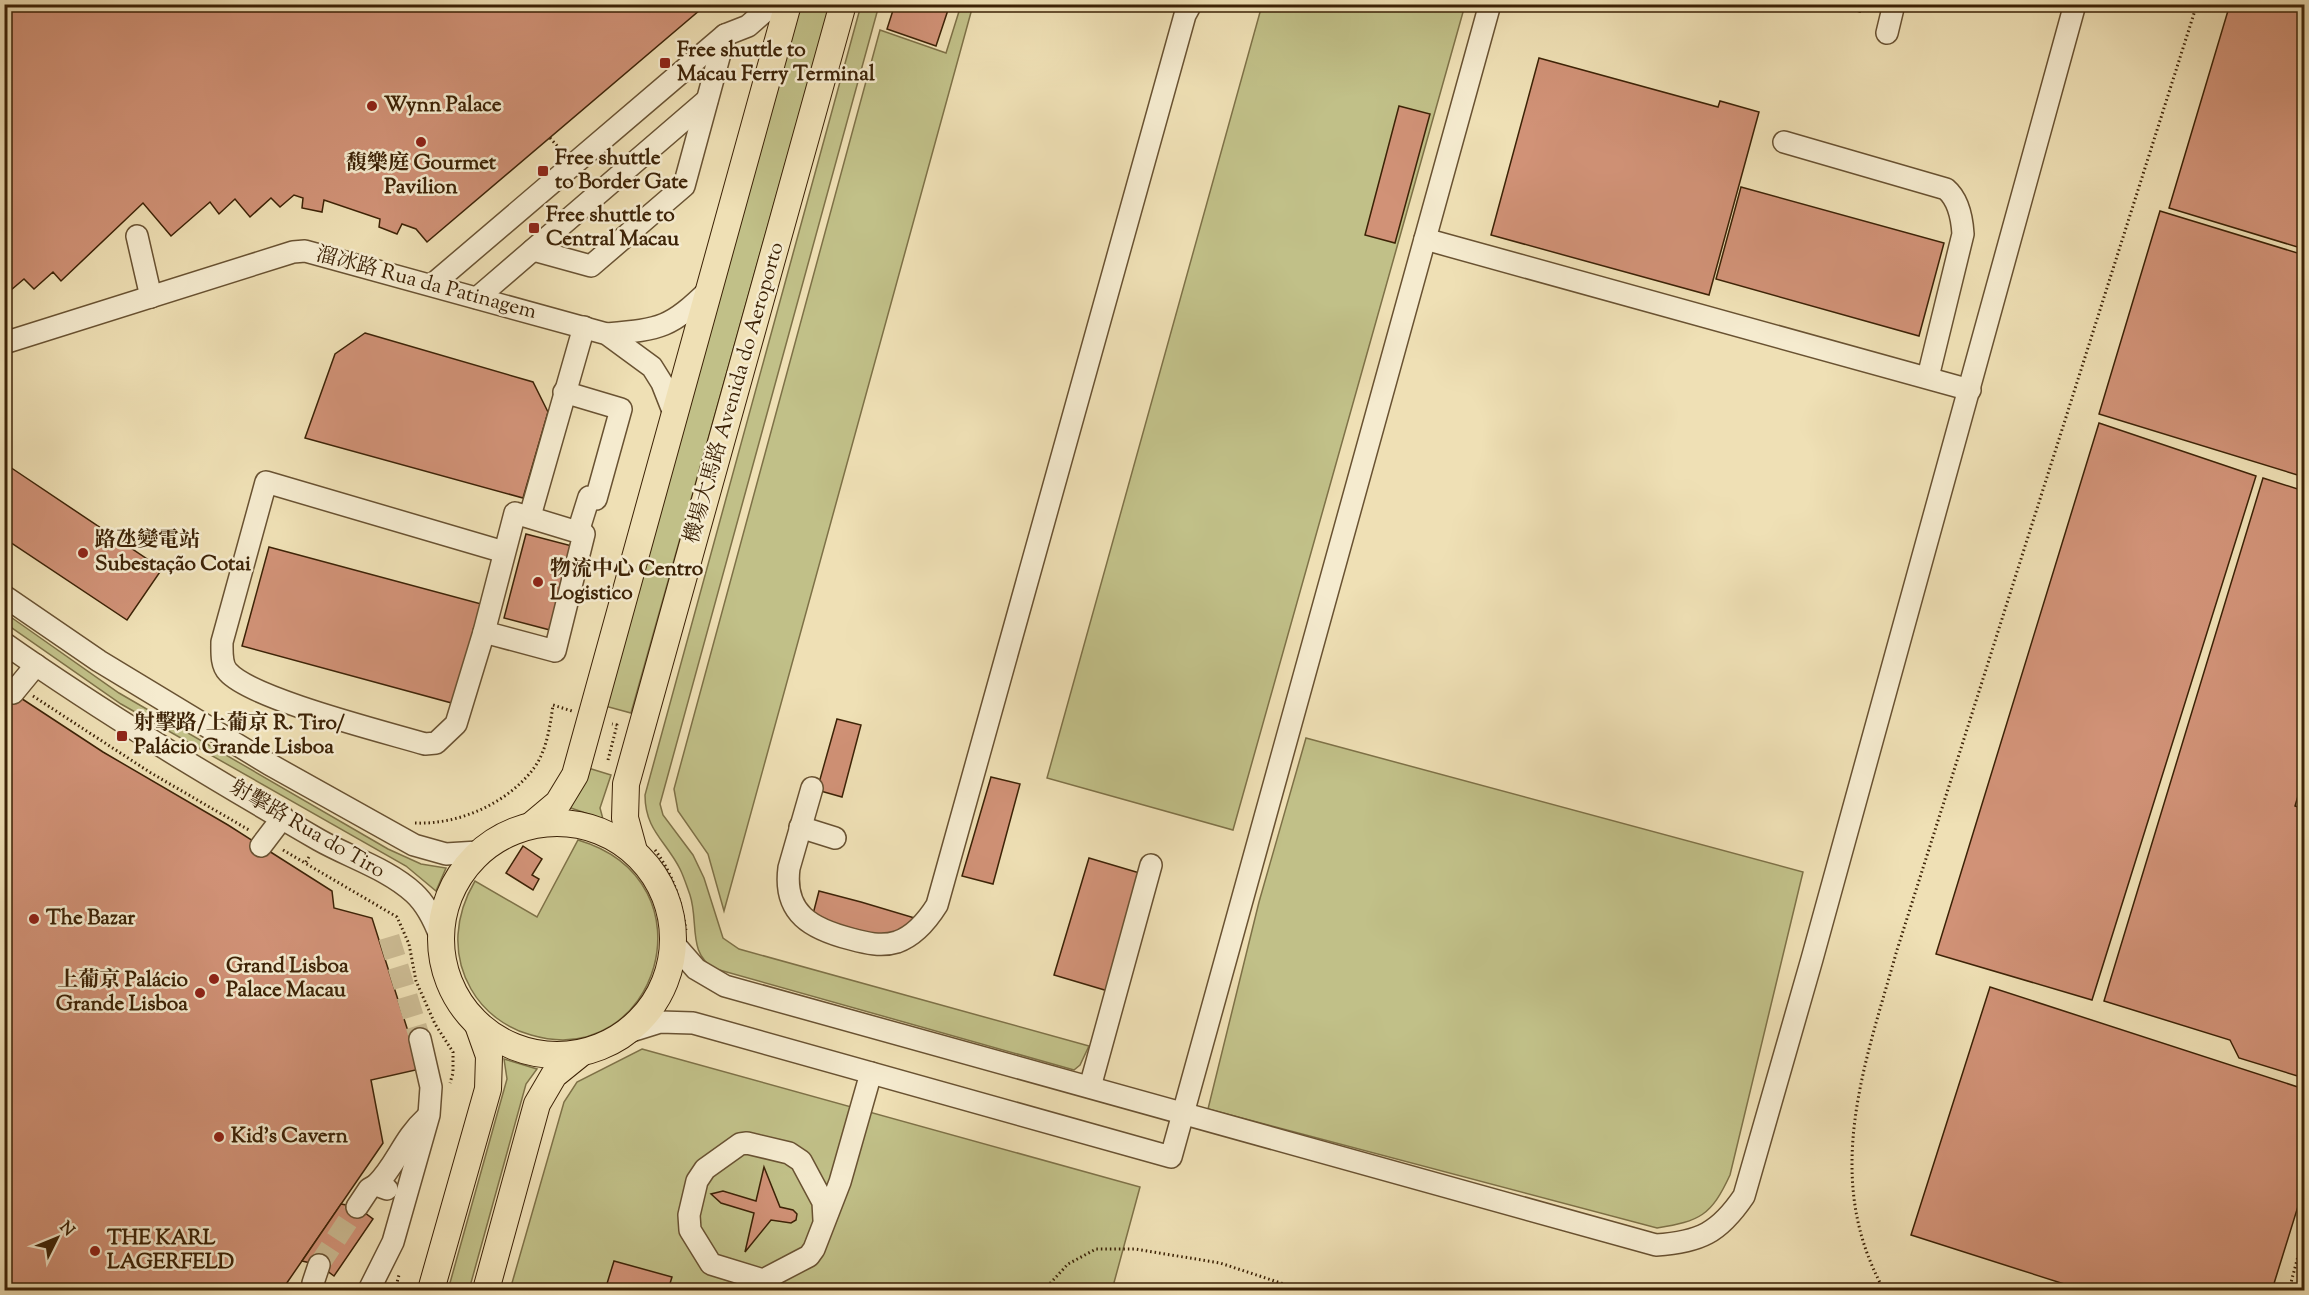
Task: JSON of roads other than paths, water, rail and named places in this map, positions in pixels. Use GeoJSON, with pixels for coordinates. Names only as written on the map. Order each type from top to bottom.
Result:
{"type":"FeatureCollection","features":[{"type":"Feature","properties":{"kind":"main road"},"geometry":{"type":"LineString","coordinates":[[534,824],[558,803],[575,775],[788,4]]}},
{"type":"Feature","properties":{"kind":"main road","name":"機場大馬路 Avenida do Aeroporto"},"geometry":{"type":"LineString","coordinates":[[634,851],[625,818],[626,784],[843,4]]}},
{"type":"Feature","properties":{"kind":"main road"},"geometry":{"type":"LineString","coordinates":[[569,823],[604,832],[634,851],[652,871],[664,894],[672,918],[674,944],[670,970],[661,993],[646,1015],[628,1032],[605,1046],[580,1054],[553,1056],[526,1051],[501,1041],[478,1025],[457,999],[444,969],[440,936],[445,905],[458,876],[478,852],[504,834],[534,824],[569,823]]}},
{"type":"Feature","properties":{"kind":"main road"},"geometry":{"type":"LineString","coordinates":[[431,1290],[488,1089],[489,1056],[478,1025]]}},
{"type":"Feature","properties":{"kind":"main road"},"geometry":{"type":"LineString","coordinates":[[486,1290],[537,1104],[554,1075],[580,1054]]}},
{"type":"Feature","properties":{"kind":"street"},"geometry":{"type":"LineString","coordinates":[[432,285],[725,35],[748,26],[773,4]]}},
{"type":"Feature","properties":{"kind":"street"},"geometry":{"type":"LineString","coordinates":[[812,788],[788,880],[793,904],[808,922],[830,934],[885,945],[907,937],[929,918],[937,905],[1185,15],[1191,4]]}},
{"type":"Feature","properties":{"kind":"street"},"geometry":{"type":"LineString","coordinates":[[628,1032],[660,1022],[693,1023],[1171,1156],[1490,4]]}},
{"type":"Feature","properties":{"kind":"street"},"geometry":{"type":"LineString","coordinates":[[1887,33],[1894,4]]}},
{"type":"Feature","properties":{"kind":"street"},"geometry":{"type":"LineString","coordinates":[[674,944],[696,969],[725,986],[1090,1088],[1656,1245],[1686,1243],[1710,1233],[1730,1217],[1744,1196],[1970,390],[2075,4]]}},
{"type":"Feature","properties":{"kind":"street"},"geometry":{"type":"LineString","coordinates":[[533,249],[591,266],[684,186],[725,35]]}},
{"type":"Feature","properties":{"kind":"street"},"geometry":{"type":"LineString","coordinates":[[477,298],[708,100]]}},
{"type":"Feature","properties":{"kind":"street"},"geometry":{"type":"LineString","coordinates":[[1784,142],[1946,189],[1953,196],[1962,222],[1963,234],[1928,377]]}},
{"type":"Feature","properties":{"kind":"street"},"geometry":{"type":"LineString","coordinates":[[137,236],[151,297]]}},
{"type":"Feature","properties":{"kind":"street"},"geometry":{"type":"LineString","coordinates":[[1425,239],[1970,390]]}},
{"type":"Feature","properties":{"kind":"street","name":"溜冰路 Rua da Patinagem"},"geometry":{"type":"LineString","coordinates":[[4,343],[293,252],[305,251],[607,334],[652,367],[662,383],[675,416]]}},
{"type":"Feature","properties":{"kind":"street","name":"溜冰路 Rua da Patinagem"},"geometry":{"type":"LineString","coordinates":[[607,334],[654,330],[683,315],[710,289]]}},
{"type":"Feature","properties":{"kind":"street"},"geometry":{"type":"LineString","coordinates":[[530,516],[584,327]]}},
{"type":"Feature","properties":{"kind":"street"},"geometry":{"type":"LineString","coordinates":[[564,392],[621,409],[596,499],[589,497],[578,532]]}},
{"type":"Feature","properties":{"kind":"street"},"geometry":{"type":"LineString","coordinates":[[484,632],[555,651],[584,534],[515,513],[484,632],[456,724],[436,743],[425,744],[271,697],[236,680],[226,670],[221,655],[222,642],[266,482],[504,552]]}},
{"type":"Feature","properties":{"kind":"street","name":"射擊路 Rua do Tiro"},"geometry":{"type":"LineString","coordinates":[[4,596],[99,661],[269,764],[414,845],[446,854],[478,852]]}},
{"type":"Feature","properties":{"kind":"street","name":"射擊路 Rua do Tiro"},"geometry":{"type":"LineString","coordinates":[[4,643],[77,693],[318,840],[401,883],[426,906],[440,936]]}},
{"type":"Feature","properties":{"kind":"street"},"geometry":{"type":"LineString","coordinates":[[16,689],[36,665]]}},
{"type":"Feature","properties":{"kind":"street"},"geometry":{"type":"LineString","coordinates":[[264,843],[283,817]]}},
{"type":"Feature","properties":{"kind":"street"},"geometry":{"type":"LineString","coordinates":[[800,827],[835,838]]}},
{"type":"Feature","properties":{"kind":"street"},"geometry":{"type":"LineString","coordinates":[[1090,1088],[1151,865]]}},
{"type":"Feature","properties":{"kind":"street"},"geometry":{"type":"LineString","coordinates":[[369,1290],[386,1261],[429,1115],[431,1087],[420,1039]]}},
{"type":"Feature","properties":{"kind":"street"},"geometry":{"type":"LineString","coordinates":[[824,1220],[823,1202],[801,1161],[789,1154],[747,1143],[735,1145],[700,1175],[689,1215],[690,1230],[711,1264],[764,1280],[809,1256],[840,1182],[871,1073]]}},
{"type":"Feature","properties":{"kind":"street"},"geometry":{"type":"LineString","coordinates":[[357,1207],[369,1189],[390,1170],[410,1133],[429,1115]]}},
{"type":"Feature","properties":{"kind":"street"},"geometry":{"type":"LineString","coordinates":[[376,1185],[386,1188],[404,1203]]}},
{"type":"Feature","properties":{"kind":"street"},"geometry":{"type":"LineString","coordinates":[[314,1290],[313,1283],[319,1265]]}},
{"type":"Feature","properties":{"kind":"tunnel"},"geometry":{"type":"LineString","coordinates":[[389,937],[420,1039]]}},
{"type":"Feature","properties":{"kind":"tunnel"},"geometry":{"type":"LineString","coordinates":[[319,1265],[357,1207]]}},
{"type":"Feature","properties":{"kind":"place","name":"Free shuttle to Macau Ferry Terminal"},"geometry":{"type":"Point","coordinates":[665,63]}},
{"type":"Feature","properties":{"kind":"place","name":"Wynn Palace"},"geometry":{"type":"Point","coordinates":[372,106]}},
{"type":"Feature","properties":{"kind":"place","name":"馥樂庭 Gourmet Pavilion"},"geometry":{"type":"Point","coordinates":[421,142]}},
{"type":"Feature","properties":{"kind":"place","name":"Free shuttle to Border Gate"},"geometry":{"type":"Point","coordinates":[543,171]}},
{"type":"Feature","properties":{"kind":"place","name":"Free shuttle to Central Macau"},"geometry":{"type":"Point","coordinates":[534,228]}},
{"type":"Feature","properties":{"kind":"place","name":"路氹變電站 Subestação Cotai"},"geometry":{"type":"Point","coordinates":[83,553]}},
{"type":"Feature","properties":{"kind":"place","name":"物流中心 Centro Logistico"},"geometry":{"type":"Point","coordinates":[538,582]}},
{"type":"Feature","properties":{"kind":"place","name":"射擊路/上葡京 R. Tiro/ Palácio Grande Lisboa"},"geometry":{"type":"Point","coordinates":[122,736]}},
{"type":"Feature","properties":{"kind":"place","name":"The Bazar"},"geometry":{"type":"Point","coordinates":[34,919]}},
{"type":"Feature","properties":{"kind":"place","name":"Grand Lisboa Palace Macau"},"geometry":{"type":"Point","coordinates":[214,979]}},
{"type":"Feature","properties":{"kind":"place","name":"上葡京 Palácio Grande Lisboa"},"geometry":{"type":"Point","coordinates":[200,993]}},
{"type":"Feature","properties":{"kind":"place","name":"Kid's Cavern"},"geometry":{"type":"Point","coordinates":[219,1137]}},
{"type":"Feature","properties":{"kind":"place","name":"THE KARL LAGERFELD"},"geometry":{"type":"Point","coordinates":[95,1251]}}]}
